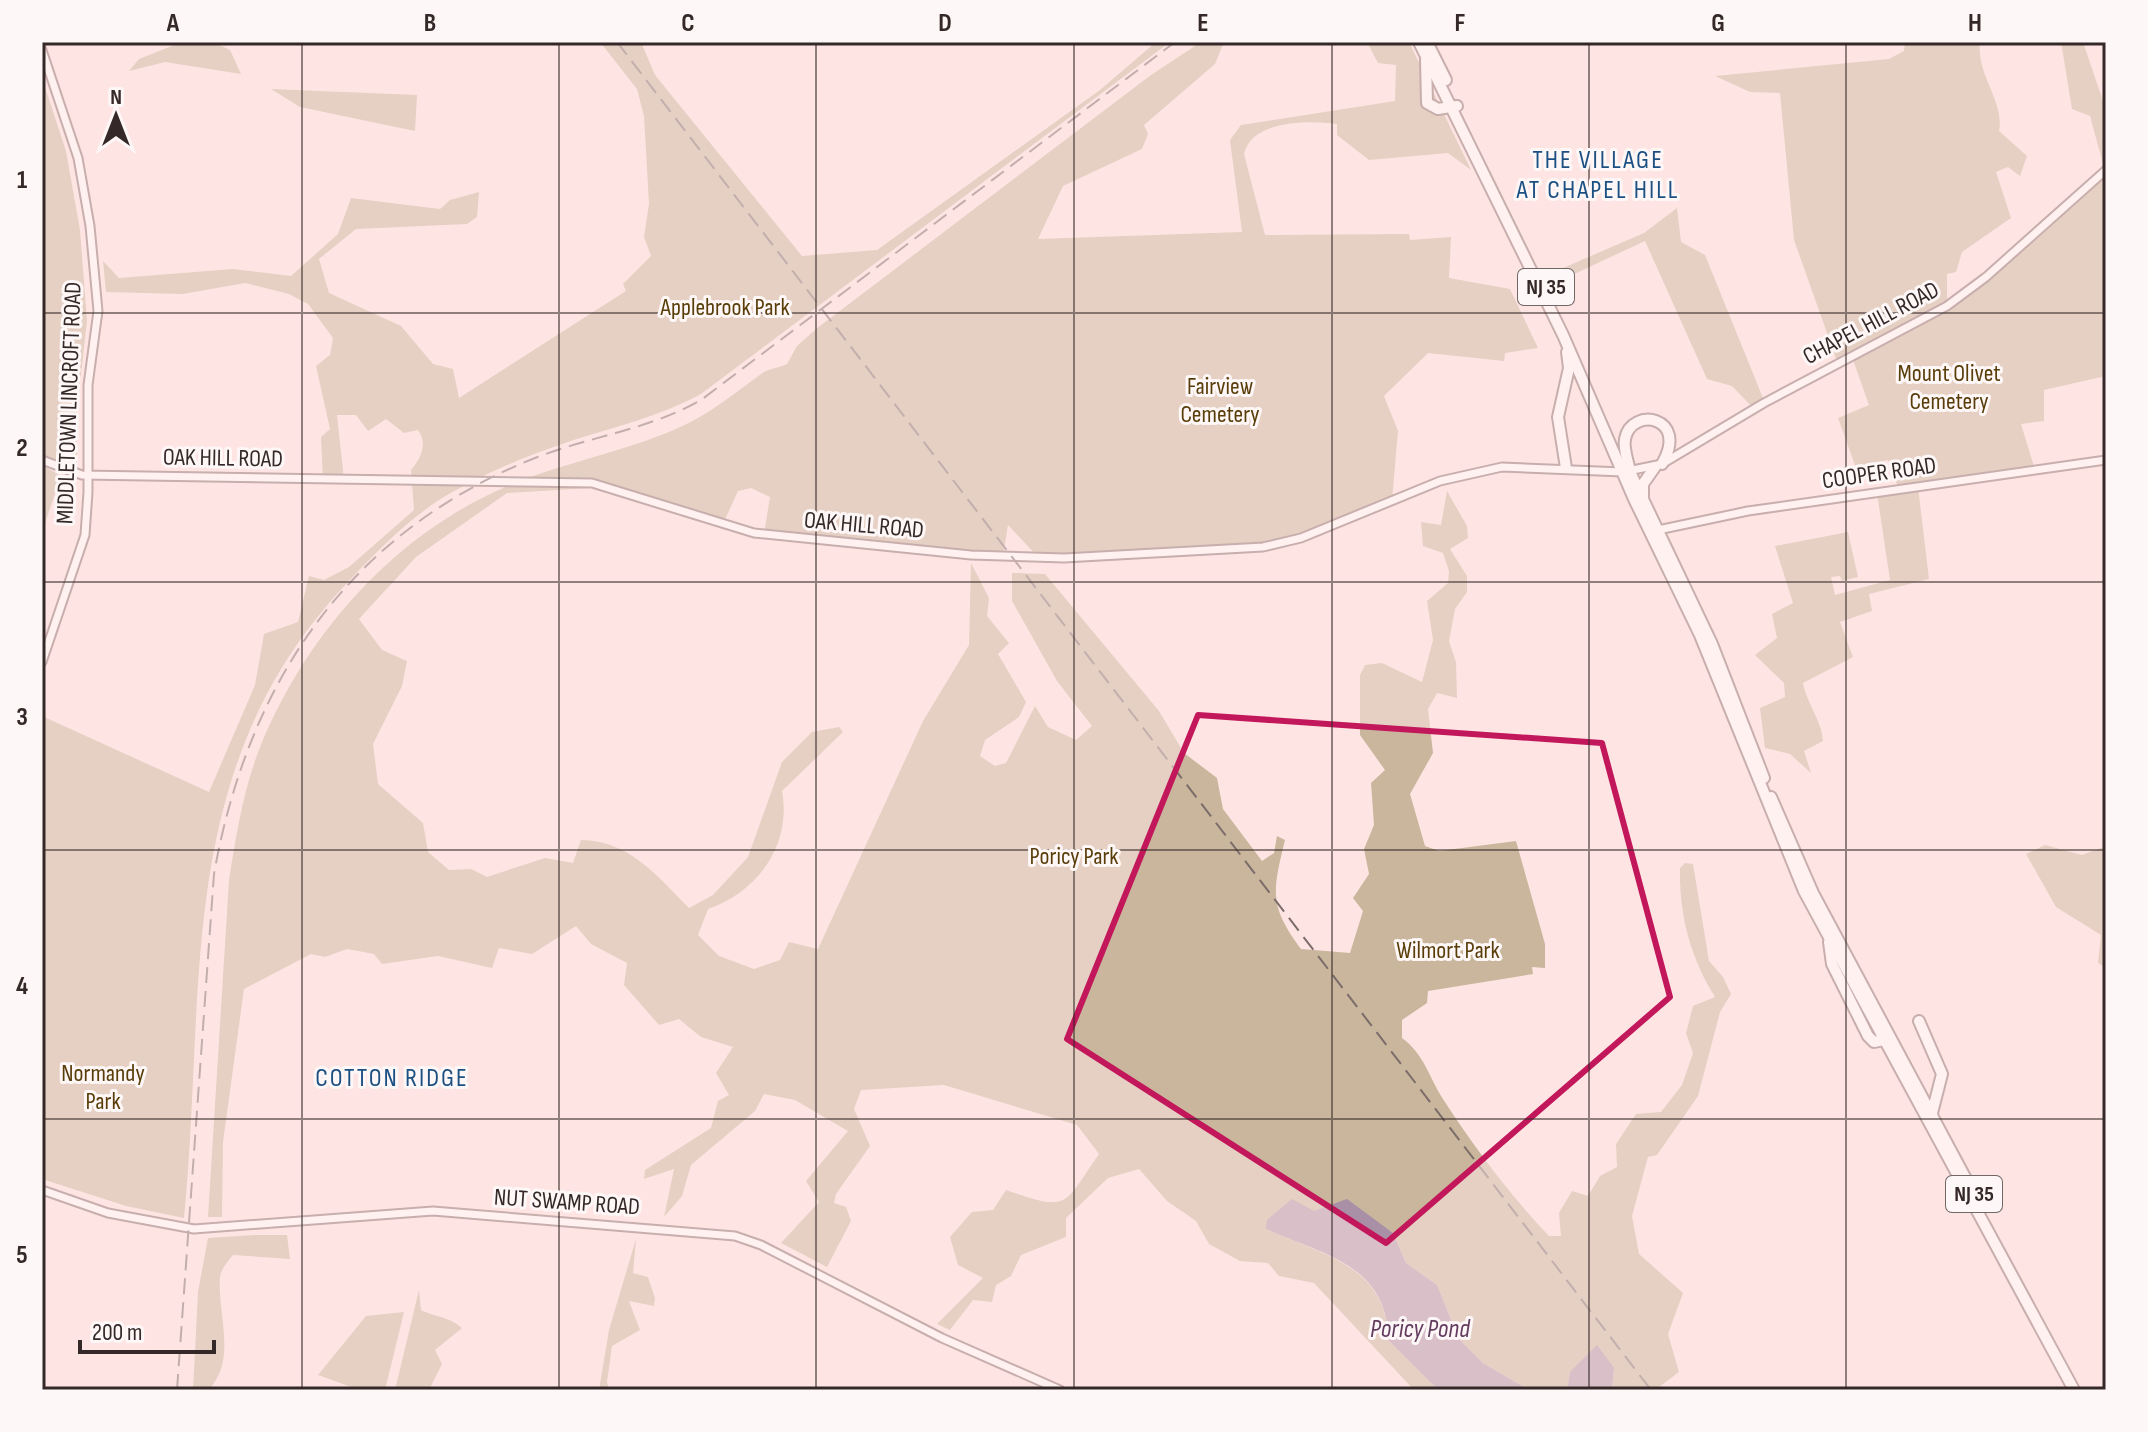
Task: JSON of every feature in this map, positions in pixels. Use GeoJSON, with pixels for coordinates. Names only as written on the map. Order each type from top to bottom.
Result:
{"type":"FeatureCollection","features":[{"type":"Feature","properties":{"kind":"highway","name":"NJ 35"},"geometry":{"type":"LineString","coordinates":[[1419,42],[1456,106],[1581,360],[1626,472],[1643,498],[1712,644],[1808,884],[1932,1113],[2075,1390]]}},
{"type":"Feature","properties":{"kind":"highway","name":"NJ 35"},"geometry":{"type":"LineString","coordinates":[[1427,42],[1700,635],[1788,857],[1829,940],[1832,964],[1870,1040],[1884,1040],[2075,1390]]}},
{"type":"Feature","properties":{"kind":"highway"},"geometry":{"type":"LineString","coordinates":[[1426,58],[1427,103],[1438,109],[1456,106]]}},
{"type":"Feature","properties":{"kind":"highway"},"geometry":{"type":"LineString","coordinates":[[1563,335],[1569,368],[1558,427],[1566,468]]}},
{"type":"Feature","properties":{"kind":"highway"},"geometry":{"type":"LineString","coordinates":[[1626,472],[1625,438],[1633,425],[1643,420],[1657,421],[1669,432],[1671,446],[1643,484],[1643,498]]}},
{"type":"Feature","properties":{"kind":"highway"},"geometry":{"type":"LineString","coordinates":[[1919,1021],[1942,1074],[1932,1113]]}},
{"type":"Feature","properties":{"kind":"street","name":"MIDDLETOWN LINCROFT ROAD"},"geometry":{"type":"LineString","coordinates":[[42,50],[74,141],[90,226],[98,311],[88,385],[85,535],[42,662]]}},
{"type":"Feature","properties":{"kind":"street","name":"CHAPEL HILL ROAD"},"geometry":{"type":"LineString","coordinates":[[1626,472],[1658,465],[1764,403],[1947,306],[1986,277],[2106,170]]}},
{"type":"Feature","properties":{"kind":"street","name":"OAK HILL ROAD"},"geometry":{"type":"LineString","coordinates":[[42,460],[88,475],[583,482],[769,536],[971,555],[1064,558],[1281,544],[1440,481],[1513,465],[1626,472]]}},
{"type":"Feature","properties":{"kind":"street","name":"COOPER ROAD"},"geometry":{"type":"LineString","coordinates":[[1658,530],[1748,511],[2106,460]]}},
{"type":"Feature","properties":{"kind":"street","name":"NUT SWAMP ROAD"},"geometry":{"type":"LineString","coordinates":[[42,1190],[108,1213],[188,1228],[433,1211],[735,1236],[778,1253],[942,1338],[1060,1390]]}},
{"type":"Feature","properties":{"kind":"highlighted area"},"geometry":{"type":"Polygon","coordinates":[[[1198,715],[1602,743],[1670,997],[1386,1243],[1067,1039],[1198,715]]]}},
{"type":"Feature","properties":{"kind":"green space"},"geometry":{"type":"Polygon","coordinates":[[[182,42],[213,42],[230,50],[241,74],[165,62],[129,71],[139,59],[182,42]]]}},
{"type":"Feature","properties":{"kind":"green space"},"geometry":{"type":"Polygon","coordinates":[[[600,42],[641,42],[655,75],[802,256],[877,250],[1100,90],[1156,42],[1170,42],[701,394],[668,410],[552,448],[485,475],[429,507],[374,555],[292,652],[252,726],[225,802],[209,881],[200,962],[184,1218],[126,1206],[42,1179],[42,716],[209,792],[255,685],[264,634],[298,622],[309,576],[324,580],[349,567],[414,510],[411,470],[418,461],[423,445],[418,430],[404,433],[386,419],[368,431],[356,415],[337,415],[344,480],[323,480],[321,437],[330,429],[316,366],[330,355],[333,338],[308,304],[289,294],[245,283],[183,294],[106,292],[103,261],[119,278],[233,269],[291,276],[338,234],[351,198],[440,209],[450,200],[479,192],[477,217],[467,224],[356,229],[319,259],[329,293],[401,326],[433,364],[453,369],[459,398],[626,291],[623,284],[651,256],[644,237],[649,204],[644,116],[637,89],[600,42]]]}},
{"type":"Feature","properties":{"kind":"green space"},"geometry":{"type":"Polygon","coordinates":[[[1201,42],[1224,42],[1215,64],[1144,125],[1148,134],[1142,149],[1063,186],[1038,239],[1242,232],[1230,140],[1241,125],[1395,101],[1396,65],[1378,63],[1369,46],[1377,42],[1409,42],[1471,170],[1448,153],[1369,160],[1337,135],[1337,124],[1325,123],[1297,123],[1269,129],[1249,143],[1244,154],[1265,235],[1409,234],[1410,240],[1451,237],[1449,278],[1510,289],[1538,348],[1505,353],[1504,361],[1428,353],[1384,396],[1398,431],[1392,500],[1291,542],[1038,557],[1008,525],[1003,556],[764,534],[770,497],[751,488],[738,491],[723,524],[607,487],[507,493],[416,557],[359,619],[382,650],[407,661],[402,686],[373,744],[378,784],[423,823],[428,852],[449,870],[471,869],[487,877],[545,858],[573,863],[581,840],[598,842],[614,846],[641,862],[689,908],[713,895],[748,857],[782,762],[812,732],[839,727],[843,732],[782,791],[782,829],[768,864],[742,891],[708,909],[698,935],[719,956],[754,969],[780,960],[789,942],[818,949],[923,721],[969,645],[971,563],[989,598],[987,616],[1009,643],[998,654],[1026,702],[1019,717],[985,740],[980,756],[995,766],[1006,763],[1035,706],[1048,727],[1076,740],[1092,726],[1057,681],[1012,601],[1012,573],[1045,574],[1159,711],[1184,753],[1217,778],[1223,809],[1262,861],[1274,853],[1277,836],[1285,840],[1276,897],[1283,920],[1301,949],[1350,953],[1363,911],[1353,898],[1369,874],[1364,849],[1374,825],[1371,783],[1385,770],[1360,735],[1360,675],[1365,665],[1382,663],[1422,682],[1433,640],[1427,601],[1448,583],[1449,571],[1443,553],[1423,546],[1421,522],[1441,525],[1447,491],[1467,526],[1468,538],[1450,549],[1467,576],[1467,592],[1455,609],[1449,641],[1456,662],[1457,698],[1437,693],[1428,709],[1433,753],[1410,794],[1425,846],[1439,851],[1516,841],[1545,944],[1545,968],[1532,967],[1533,974],[1428,991],[1427,1003],[1402,1020],[1402,1038],[1421,1059],[1455,1117],[1506,1187],[1549,1236],[1561,1236],[1559,1213],[1572,1191],[1588,1196],[1600,1176],[1617,1167],[1616,1144],[1636,1114],[1661,1112],[1682,1085],[1693,1053],[1686,1033],[1693,1006],[1715,997],[1693,951],[1684,918],[1680,868],[1685,863],[1693,864],[1709,961],[1723,977],[1731,994],[1720,1012],[1698,1096],[1657,1155],[1648,1157],[1632,1216],[1639,1254],[1683,1293],[1668,1334],[1679,1372],[1655,1390],[1612,1390],[1614,1368],[1570,1372],[1567,1390],[1529,1390],[1483,1363],[1459,1339],[1437,1285],[1406,1263],[1393,1233],[1354,1207],[1266,1229],[1330,1256],[1364,1279],[1377,1295],[1385,1315],[1388,1340],[1438,1390],[1414,1390],[1314,1283],[1279,1276],[1268,1263],[1240,1261],[1209,1244],[1196,1221],[1167,1201],[1139,1169],[1108,1178],[1066,1218],[1066,1237],[1021,1255],[1011,1276],[996,1285],[992,1302],[973,1300],[950,1330],[937,1324],[983,1278],[958,1265],[950,1237],[972,1212],[993,1210],[1006,1190],[1042,1201],[1063,1200],[1078,1185],[1099,1154],[1077,1125],[944,1085],[861,1090],[854,1109],[870,1146],[836,1194],[834,1203],[846,1207],[851,1221],[827,1267],[781,1243],[819,1202],[806,1181],[848,1131],[795,1100],[764,1094],[755,1111],[691,1165],[682,1196],[664,1217],[674,1169],[644,1179],[645,1170],[711,1128],[718,1101],[729,1095],[716,1073],[733,1047],[701,1037],[679,1019],[659,1025],[624,985],[627,963],[591,944],[576,926],[532,954],[499,948],[492,968],[438,956],[382,964],[374,954],[347,949],[325,957],[311,954],[244,989],[223,1142],[222,1217],[208,1217],[229,880],[244,798],[259,750],[277,711],[322,637],[349,603],[412,543],[484,497],[532,477],[678,428],[712,409],[764,372],[787,364],[797,346],[816,329],[1151,75],[1201,42]]]}},
{"type":"Feature","properties":{"kind":"green space","name":"Mount Olivet Cemetery"},"geometry":{"type":"Polygon","coordinates":[[[1905,42],[1980,42],[1982,66],[1998,110],[1999,131],[2027,156],[2020,176],[2008,167],[1996,172],[2011,218],[1962,252],[1956,272],[1947,274],[1947,305],[2105,171],[2090,116],[2072,109],[2061,42],[2083,42],[2106,110],[2106,376],[2044,390],[2044,421],[2021,424],[2035,470],[1918,487],[1929,579],[1869,594],[1872,611],[1840,622],[1853,657],[1803,683],[1823,741],[1804,751],[1811,773],[1790,754],[1765,748],[1760,708],[1785,697],[1784,683],[1755,655],[1777,638],[1772,614],[1793,603],[1775,546],[1848,532],[1858,577],[1842,581],[1840,576],[1831,577],[1835,595],[1890,580],[1877,493],[1899,490],[1888,460],[1856,468],[1838,418],[1869,405],[1852,357],[1838,364],[1794,240],[1780,93],[1750,92],[1715,76],[1889,59],[1904,51],[1905,42]]]}},
{"type":"Feature","properties":{"kind":"green space"},"geometry":{"type":"Polygon","coordinates":[[[42,78],[66,151],[80,230],[87,321],[77,409],[77,473],[42,458],[42,78]]]}},
{"type":"Feature","properties":{"kind":"green space"},"geometry":{"type":"Polygon","coordinates":[[[271,89],[417,95],[415,131],[300,107],[271,89]]]}},
{"type":"Feature","properties":{"kind":"green space"},"geometry":{"type":"Polygon","coordinates":[[[1677,208],[1681,242],[1705,255],[1765,403],[1754,409],[1732,386],[1707,379],[1645,241],[1555,283],[1563,268],[1644,233],[1677,208]]]}},
{"type":"Feature","properties":{"kind":"green space"},"geometry":{"type":"Polygon","coordinates":[[[45,467],[61,476],[42,532],[42,475],[45,467]]]}},
{"type":"Feature","properties":{"kind":"green space"},"geometry":{"type":"Polygon","coordinates":[[[2045,845],[2082,855],[2106,846],[2106,968],[2098,963],[2101,935],[2056,907],[2026,854],[2045,845]]]}},
{"type":"Feature","properties":{"kind":"green space"},"geometry":{"type":"Polygon","coordinates":[[[287,1235],[290,1259],[233,1255],[227,1262],[220,1277],[224,1336],[222,1365],[208,1390],[193,1390],[198,1292],[208,1238],[287,1235]]]}},
{"type":"Feature","properties":{"kind":"green space"},"geometry":{"type":"Polygon","coordinates":[[[636,1239],[633,1273],[648,1277],[655,1298],[654,1306],[629,1301],[640,1330],[612,1346],[607,1382],[609,1390],[599,1390],[609,1330],[636,1239]]]}},
{"type":"Feature","properties":{"kind":"green space"},"geometry":{"type":"Polygon","coordinates":[[[419,1290],[421,1310],[462,1328],[435,1350],[442,1364],[429,1390],[395,1390],[419,1290]]]}},
{"type":"Feature","properties":{"kind":"green space"},"geometry":{"type":"Polygon","coordinates":[[[404,1312],[385,1390],[360,1390],[318,1375],[366,1316],[404,1312]]]}},
{"type":"Feature","properties":{"kind":"water","name":"Poricy Pond"},"geometry":{"type":"Polygon","coordinates":[[[1292,1199],[1314,1211],[1347,1199],[1393,1233],[1406,1263],[1437,1285],[1459,1339],[1483,1363],[1529,1390],[1438,1390],[1388,1340],[1385,1315],[1377,1295],[1365,1279],[1330,1256],[1266,1229],[1267,1220],[1292,1199]]]}},
{"type":"Feature","properties":{"kind":"water"},"geometry":{"type":"Polygon","coordinates":[[[1597,1345],[1614,1368],[1612,1390],[1567,1390],[1570,1372],[1597,1345]]]}},
{"type":"Feature","properties":{"kind":"railway"},"geometry":{"type":"LineString","coordinates":[[617,42],[1651,1390]]}},
{"type":"Feature","properties":{"kind":"railway"},"geometry":{"type":"LineString","coordinates":[[177,1390],[214,874],[230,804],[252,738],[281,678],[318,622],[361,572],[411,527],[469,489],[535,458],[661,419],[701,400],[1175,42]]}},
{"type":"Feature","properties":{"kind":"district","name":"THE VILLAGE AT CHAPEL HILL"},"geometry":{"type":"Point","coordinates":[1598,175]}},
{"type":"Feature","properties":{"kind":"district","name":"COTTON RIDGE"},"geometry":{"type":"Point","coordinates":[392,1078]}},
{"type":"Feature","properties":{"kind":"park label","name":"Applebrook Park"},"geometry":{"type":"Point","coordinates":[725,307]}},
{"type":"Feature","properties":{"kind":"park label","name":"Fairview Cemetery"},"geometry":{"type":"Point","coordinates":[1220,400]}},
{"type":"Feature","properties":{"kind":"park label","name":"Poricy Park"},"geometry":{"type":"Point","coordinates":[1074,856]}},
{"type":"Feature","properties":{"kind":"park label","name":"Wilmort Park"},"geometry":{"type":"Point","coordinates":[1448,950]}},
{"type":"Feature","properties":{"kind":"park label","name":"Normandy Park"},"geometry":{"type":"Point","coordinates":[103,1087]}}]}
